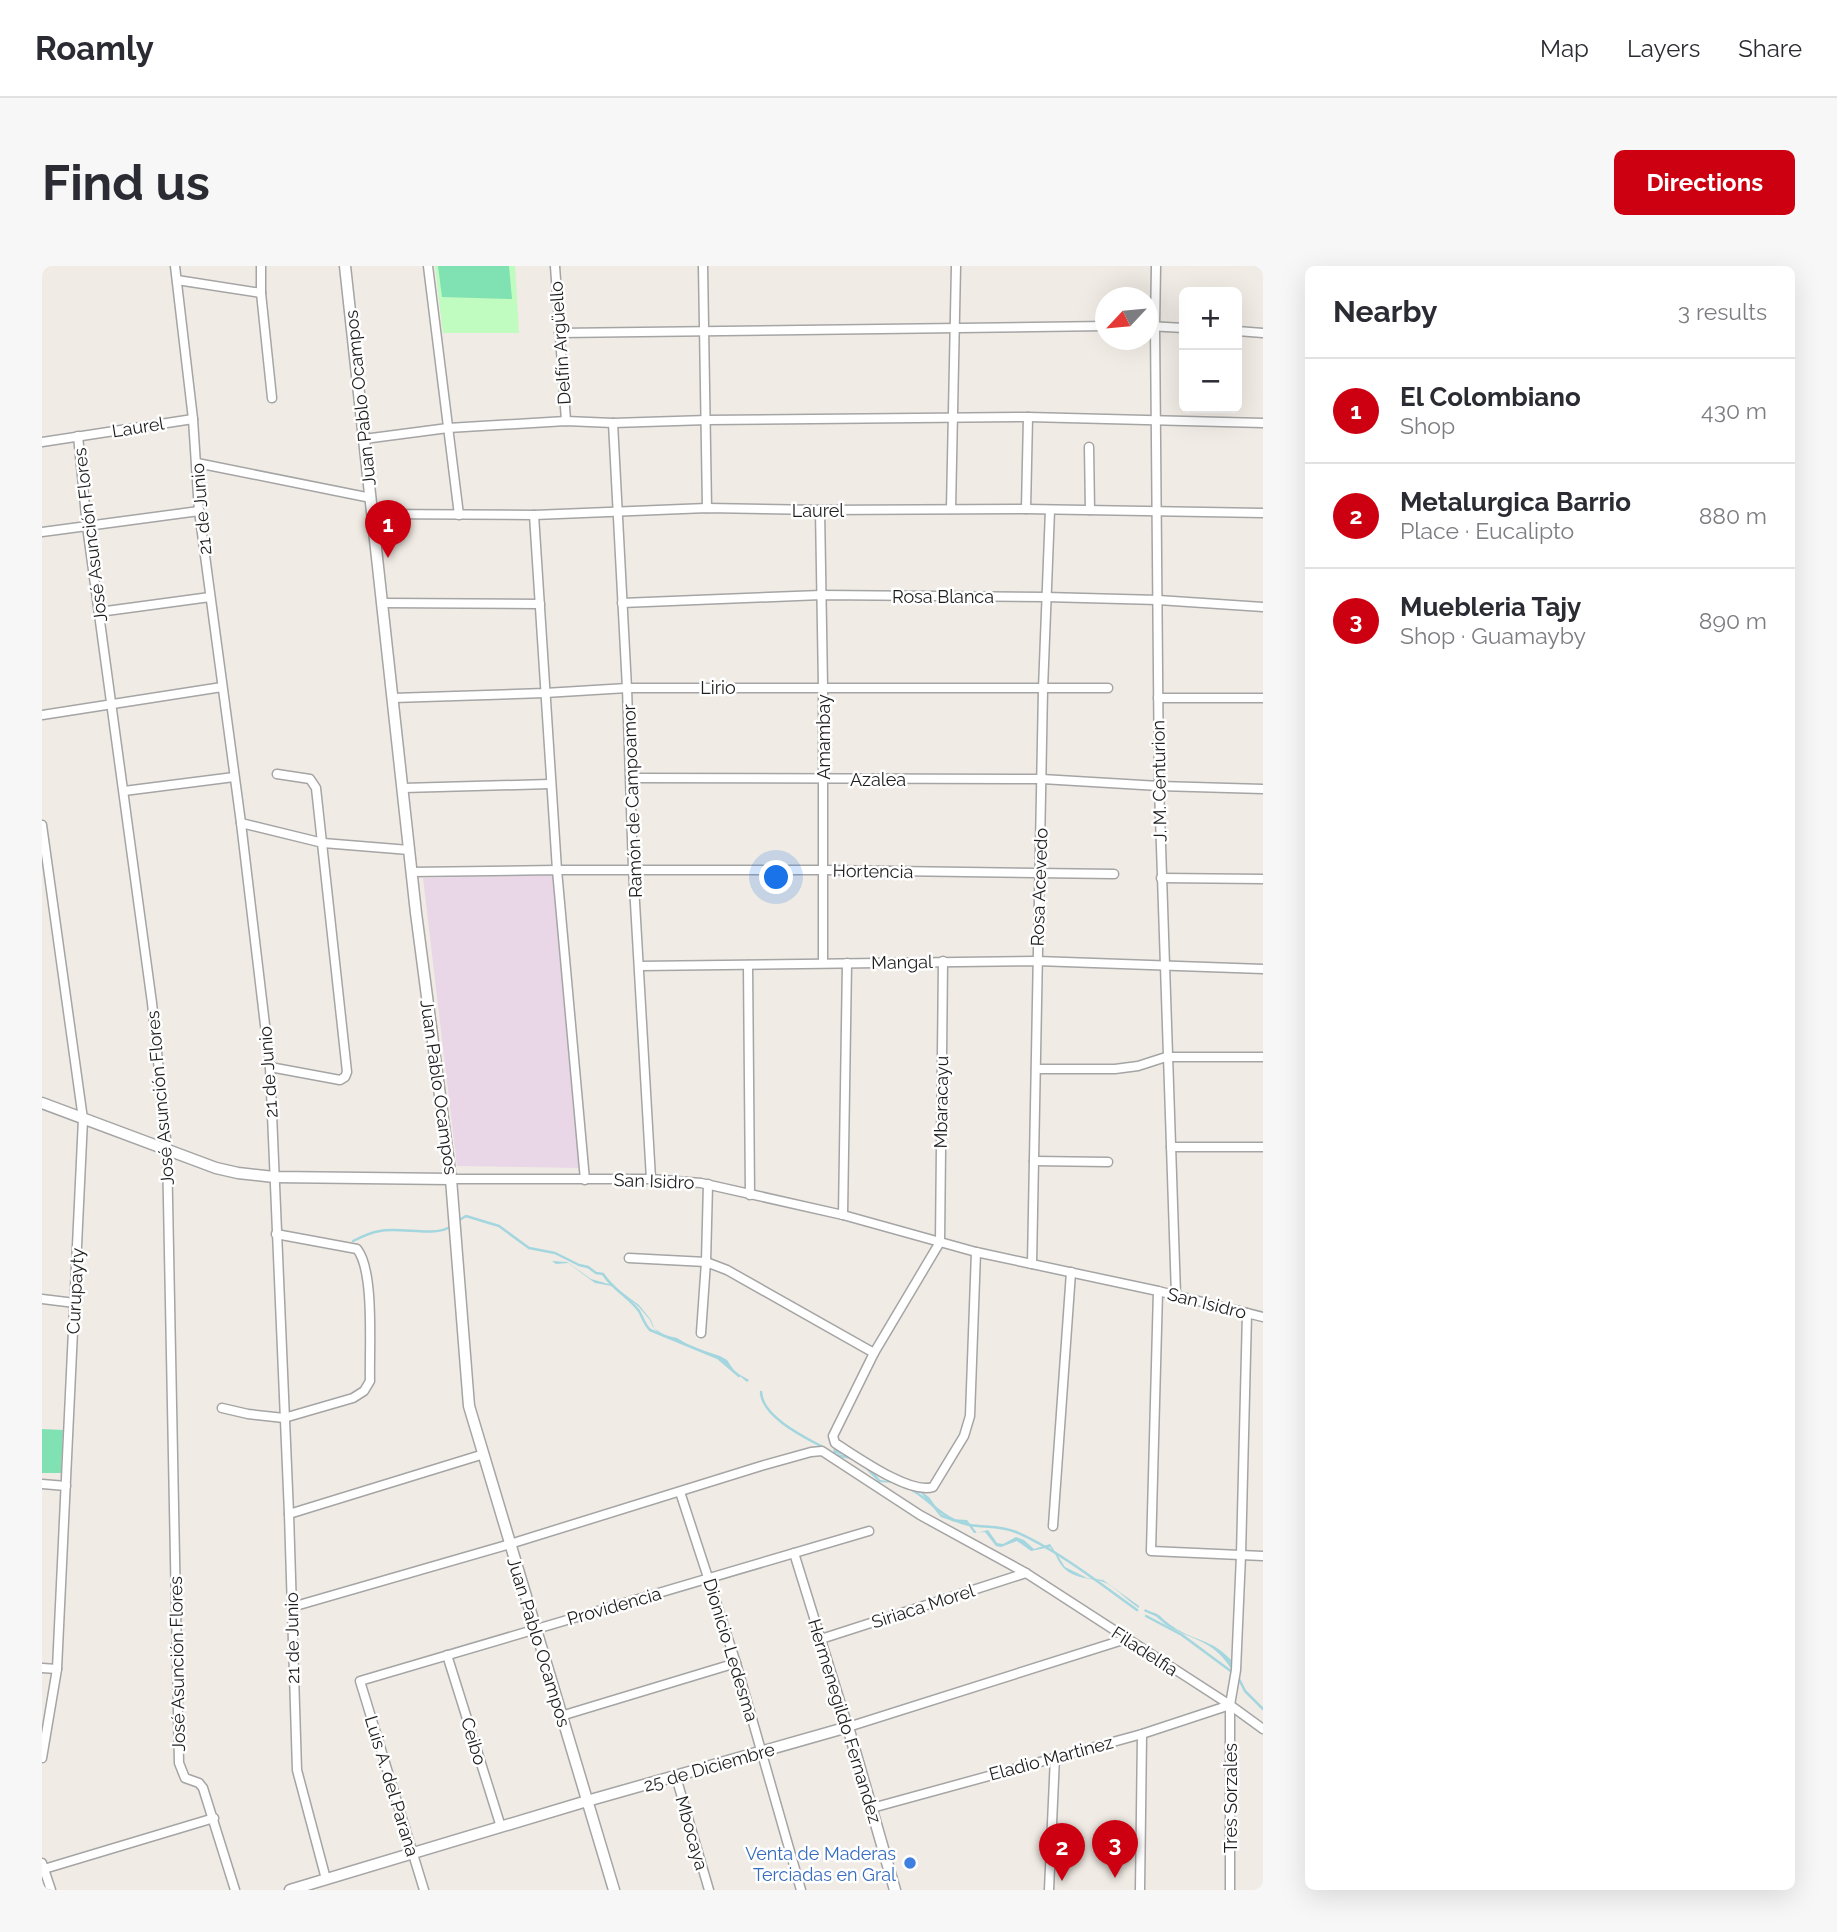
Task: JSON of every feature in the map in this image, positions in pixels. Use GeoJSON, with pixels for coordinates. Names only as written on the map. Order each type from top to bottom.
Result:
{"type":"FeatureCollection","features":[{"type":"Feature","properties":{"kind":"street","name":"21 de Junio"},"geometry":{"type":"LineString","coordinates":[[175,266],[193,419],[199,511],[241,823],[270,1067],[297,1770],[326,1879]]}},
{"type":"Feature","properties":{"kind":"street"},"geometry":{"type":"LineString","coordinates":[[261,266],[261,293],[272,398]]}},
{"type":"Feature","properties":{"kind":"street","name":"Juan Pablo Ocampos"},"geometry":{"type":"LineString","coordinates":[[345,266],[411,872],[451,1179],[469,1406],[613,1890]]}},
{"type":"Feature","properties":{"kind":"street"},"geometry":{"type":"LineString","coordinates":[[428,266],[459,515]]}},
{"type":"Feature","properties":{"kind":"street","name":"Delfín Argüello"},"geometry":{"type":"LineString","coordinates":[[555,266],[566,421]]}},
{"type":"Feature","properties":{"kind":"street"},"geometry":{"type":"LineString","coordinates":[[703,266],[707,508]]}},
{"type":"Feature","properties":{"kind":"street"},"geometry":{"type":"LineString","coordinates":[[951,509],[956,266]]}},
{"type":"Feature","properties":{"kind":"street","name":"J. M. Centurion"},"geometry":{"type":"LineString","coordinates":[[1154,287],[1156,266]]}},
{"type":"Feature","properties":{"kind":"street"},"geometry":{"type":"LineString","coordinates":[[177,280],[261,293]]}},
{"type":"Feature","properties":{"kind":"street"},"geometry":{"type":"LineString","coordinates":[[559,333],[704,329],[1095,326]]}},
{"type":"Feature","properties":{"kind":"street"},"geometry":{"type":"LineString","coordinates":[[1158,326],[1179,328]]}},
{"type":"Feature","properties":{"kind":"street"},"geometry":{"type":"LineString","coordinates":[[1242,331],[1263,333]]}},
{"type":"Feature","properties":{"kind":"street","name":"J. M. Centurion"},"geometry":{"type":"LineString","coordinates":[[1152,350],[1156,419],[1161,878],[1176,1295]]}},
{"type":"Feature","properties":{"kind":"street"},"geometry":{"type":"LineString","coordinates":[[364,439],[448,428],[566,421],[613,423],[1028,417],[1263,423]]}},
{"type":"Feature","properties":{"kind":"street"},"geometry":{"type":"LineString","coordinates":[[1026,509],[1028,417]]}},
{"type":"Feature","properties":{"kind":"street","name":"Laurel"},"geometry":{"type":"LineString","coordinates":[[42,442],[193,419]]}},
{"type":"Feature","properties":{"kind":"street","name":"Ramón de Campoamor"},"geometry":{"type":"LineString","coordinates":[[613,423],[633,868],[652,1179]]}},
{"type":"Feature","properties":{"kind":"street","name":"José Asunción Flores"},"geometry":{"type":"LineString","coordinates":[[78,436],[87,526],[152,1003],[167,1149],[179,1763],[185,1779],[199,1783],[203,1788],[214,1818]]}},
{"type":"Feature","properties":{"kind":"street"},"geometry":{"type":"LineString","coordinates":[[1089,447],[1090,510]]}},
{"type":"Feature","properties":{"kind":"street"},"geometry":{"type":"LineString","coordinates":[[197,463],[371,498]]}},
{"type":"Feature","properties":{"kind":"street","name":"Laurel"},"geometry":{"type":"LineString","coordinates":[[372,513],[534,515],[707,508],[1263,513]]}},
{"type":"Feature","properties":{"kind":"street","name":"Amambay"},"geometry":{"type":"LineString","coordinates":[[820,510],[824,687],[822,962]]}},
{"type":"Feature","properties":{"kind":"street","name":"Rosa Acevedo"},"geometry":{"type":"LineString","coordinates":[[1032,1264],[1043,689],[1050,510]]}},
{"type":"Feature","properties":{"kind":"street"},"geometry":{"type":"LineString","coordinates":[[42,532],[199,511]]}},
{"type":"Feature","properties":{"kind":"street"},"geometry":{"type":"LineString","coordinates":[[534,515],[550,785],[585,1180]]}},
{"type":"Feature","properties":{"kind":"street","name":"Rosa Blanca"},"geometry":{"type":"LineString","coordinates":[[622,603],[821,595],[1158,600],[1263,607]]}},
{"type":"Feature","properties":{"kind":"street"},"geometry":{"type":"LineString","coordinates":[[99,612],[210,597]]}},
{"type":"Feature","properties":{"kind":"street"},"geometry":{"type":"LineString","coordinates":[[382,603],[540,604]]}},
{"type":"Feature","properties":{"kind":"street"},"geometry":{"type":"LineString","coordinates":[[42,715],[222,687]]}},
{"type":"Feature","properties":{"kind":"street","name":"Lirio"},"geometry":{"type":"LineString","coordinates":[[393,698],[627,688],[1108,688]]}},
{"type":"Feature","properties":{"kind":"street"},"geometry":{"type":"LineString","coordinates":[[1158,698],[1263,698]]}},
{"type":"Feature","properties":{"kind":"street"},"geometry":{"type":"LineString","coordinates":[[270,1067],[340,1080],[345,1077],[346,1072],[316,788],[310,779],[277,774]]}},
{"type":"Feature","properties":{"kind":"street"},"geometry":{"type":"LineString","coordinates":[[124,791],[234,778]]}},
{"type":"Feature","properties":{"kind":"street","name":"Azalea"},"geometry":{"type":"LineString","coordinates":[[631,778],[1042,779],[1263,789]]}},
{"type":"Feature","properties":{"kind":"street"},"geometry":{"type":"LineString","coordinates":[[403,788],[550,785]]}},
{"type":"Feature","properties":{"kind":"street"},"geometry":{"type":"LineString","coordinates":[[241,823],[323,843],[409,850]]}},
{"type":"Feature","properties":{"kind":"street","name":"Curupayty"},"geometry":{"type":"LineString","coordinates":[[42,825],[83,1119],[57,1669],[42,1758]]}},
{"type":"Feature","properties":{"kind":"street","name":"Hortencia"},"geometry":{"type":"LineString","coordinates":[[411,872],[633,868],[1114,874]]}},
{"type":"Feature","properties":{"kind":"street"},"geometry":{"type":"LineString","coordinates":[[1161,878],[1263,879]]}},
{"type":"Feature","properties":{"kind":"street","name":"Mbaracayu"},"geometry":{"type":"LineString","coordinates":[[940,1242],[943,961]]}},
{"type":"Feature","properties":{"kind":"street","name":"Mangal"},"geometry":{"type":"LineString","coordinates":[[640,966],[1037,961],[1263,969]]}},
{"type":"Feature","properties":{"kind":"street"},"geometry":{"type":"LineString","coordinates":[[843,1215],[847,963]]}},
{"type":"Feature","properties":{"kind":"street"},"geometry":{"type":"LineString","coordinates":[[748,965],[750,1195]]}},
{"type":"Feature","properties":{"kind":"street"},"geometry":{"type":"LineString","coordinates":[[1036,1069],[1115,1069],[1138,1066],[1166,1057],[1263,1057]]}},
{"type":"Feature","properties":{"kind":"street","name":"San Isidro"},"geometry":{"type":"LineString","coordinates":[[42,1103],[216,1168],[238,1173],[274,1177],[652,1179],[708,1184],[843,1215],[976,1252],[1176,1295],[1263,1317]]}},
{"type":"Feature","properties":{"kind":"street"},"geometry":{"type":"LineString","coordinates":[[1171,1147],[1263,1147]]}},
{"type":"Feature","properties":{"kind":"street"},"geometry":{"type":"LineString","coordinates":[[1034,1161],[1108,1162]]}},
{"type":"Feature","properties":{"kind":"street"},"geometry":{"type":"LineString","coordinates":[[701,1333],[708,1184]]}},
{"type":"Feature","properties":{"kind":"street"},"geometry":{"type":"LineString","coordinates":[[222,1408],[284,1418],[353,1398],[364,1391],[370,1381],[368,1274],[365,1262],[357,1250],[276,1234]]}},
{"type":"Feature","properties":{"kind":"street"},"geometry":{"type":"LineString","coordinates":[[940,1242],[874,1353],[833,1436],[833,1440],[890,1477],[922,1488],[933,1487],[964,1436],[970,1416],[976,1252]]}},
{"type":"Feature","properties":{"kind":"street"},"geometry":{"type":"LineString","coordinates":[[629,1258],[706,1262],[727,1270],[874,1353]]}},
{"type":"Feature","properties":{"kind":"street"},"geometry":{"type":"LineString","coordinates":[[1053,1526],[1071,1272]]}},
{"type":"Feature","properties":{"kind":"street"},"geometry":{"type":"LineString","coordinates":[[1158,1291],[1151,1551],[1263,1556]]}},
{"type":"Feature","properties":{"kind":"street"},"geometry":{"type":"LineString","coordinates":[[42,1299],[75,1303]]}},
{"type":"Feature","properties":{"kind":"street","name":"Tres Sorzales"},"geometry":{"type":"LineString","coordinates":[[1230,1890],[1230,1705],[1236,1670],[1241,1555],[1247,1314]]}},
{"type":"Feature","properties":{"kind":"street","name":"Filadelfia"},"geometry":{"type":"LineString","coordinates":[[292,1607],[510,1544],[803,1454],[826,1452],[920,1515],[1026,1573],[1263,1729]]}},
{"type":"Feature","properties":{"kind":"street"},"geometry":{"type":"LineString","coordinates":[[289,1514],[484,1454]]}},
{"type":"Feature","properties":{"kind":"street"},"geometry":{"type":"LineString","coordinates":[[42,1484],[66,1486]]}},
{"type":"Feature","properties":{"kind":"street","name":"Dionicio Ledesma"},"geometry":{"type":"LineString","coordinates":[[680,1492],[736,1663],[801,1890]]}},
{"type":"Feature","properties":{"kind":"street","name":"Providencia"},"geometry":{"type":"LineString","coordinates":[[359,1681],[869,1531]]}},
{"type":"Feature","properties":{"kind":"street","name":"Hermenegildo Fernandez"},"geometry":{"type":"LineString","coordinates":[[794,1553],[895,1890]]}},
{"type":"Feature","properties":{"kind":"street","name":"Siriaca Morel"},"geometry":{"type":"LineString","coordinates":[[821,1639],[1026,1573]]}},
{"type":"Feature","properties":{"kind":"street","name":"25 de Diciembre"},"geometry":{"type":"LineString","coordinates":[[290,1890],[587,1801],[848,1727],[1126,1639]]}},
{"type":"Feature","properties":{"kind":"street","name":"Ceibo"},"geometry":{"type":"LineString","coordinates":[[446,1654],[500,1828]]}},
{"type":"Feature","properties":{"kind":"street"},"geometry":{"type":"LineString","coordinates":[[561,1716],[736,1663]]}},
{"type":"Feature","properties":{"kind":"street"},"geometry":{"type":"LineString","coordinates":[[42,1668],[57,1669]]}},
{"type":"Feature","properties":{"kind":"street","name":"Luis A. del Parana"},"geometry":{"type":"LineString","coordinates":[[359,1681],[424,1890]]}},
{"type":"Feature","properties":{"kind":"street","name":"Eladio Martinez"},"geometry":{"type":"LineString","coordinates":[[872,1808],[1142,1734],[1230,1705]]}},
{"type":"Feature","properties":{"kind":"street"},"geometry":{"type":"LineString","coordinates":[[1140,1890],[1142,1734]]}},
{"type":"Feature","properties":{"kind":"street"},"geometry":{"type":"LineString","coordinates":[[1049,1890],[1055,1757]]}},
{"type":"Feature","properties":{"kind":"street","name":"Mbocaya"},"geometry":{"type":"LineString","coordinates":[[676,1777],[709,1890]]}},
{"type":"Feature","properties":{"kind":"street"},"geometry":{"type":"LineString","coordinates":[[51,1890],[43,1866],[214,1818],[235,1890]]}},
{"type":"Feature","properties":{"kind":"shaded area"},"geometry":{"type":"Polygon","coordinates":[[[561,875],[581,1168],[457,1166],[423,878],[561,875]]]}},
{"type":"Feature","properties":{"kind":"green space"},"geometry":{"type":"Polygon","coordinates":[[[435,266],[515,266],[519,333],[443,333],[435,266]]]}},
{"type":"Feature","properties":{"kind":"green space"},"geometry":{"type":"Polygon","coordinates":[[[438,266],[509,266],[512,299],[442,297],[438,266]]]}},
{"type":"Feature","properties":{"kind":"green space"},"geometry":{"type":"Polygon","coordinates":[[[42,1429],[63,1430],[61,1473],[42,1473],[42,1429]]]}},
{"type":"Feature","properties":{"kind":"water"},"geometry":{"type":"Polygon","coordinates":[[[552,1261],[567,1262],[591,1279],[612,1285],[639,1305],[654,1328],[638,1306],[612,1286],[595,1283],[568,1263],[556,1264],[552,1261]]]}},
{"type":"Feature","properties":{"kind":"water"},"geometry":{"type":"Polygon","coordinates":[[[654,1328],[692,1347],[720,1356],[727,1360],[734,1371],[718,1357],[662,1336],[654,1328]]]}},
{"type":"Feature","properties":{"kind":"water"},"geometry":{"type":"Polygon","coordinates":[[[833,1449],[867,1464],[880,1480],[895,1482],[919,1490],[929,1497],[941,1514],[951,1519],[967,1520],[977,1533],[974,1533],[967,1523],[941,1517],[921,1493],[895,1483],[879,1482],[859,1463],[834,1453],[833,1449]]]}},
{"type":"Feature","properties":{"kind":"water"},"geometry":{"type":"Polygon","coordinates":[[[988,1530],[997,1543],[1003,1544],[1016,1537],[1034,1549],[1050,1544],[1065,1567],[1087,1578],[1066,1570],[1050,1547],[1031,1551],[1017,1541],[1001,1547],[996,1546],[985,1532],[979,1533],[988,1530]]]}},
{"type":"Feature","properties":{"kind":"water"},"geometry":{"type":"Polygon","coordinates":[[[1088,1578],[1103,1580],[1139,1608],[1108,1584],[1088,1578]]]}},
{"type":"Feature","properties":{"kind":"water"},"geometry":{"type":"Polygon","coordinates":[[[1145,1609],[1159,1615],[1182,1632],[1221,1650],[1233,1662],[1232,1670],[1213,1649],[1171,1628],[1156,1616],[1144,1611],[1145,1609]]]}},
{"type":"Feature","properties":{"kind":"waterway"},"geometry":{"type":"LineString","coordinates":[[461,1219],[466,1216],[499,1226],[529,1248],[555,1253],[603,1274],[635,1306],[650,1330],[718,1358],[739,1376]]}},
{"type":"Feature","properties":{"kind":"waterway"},"geometry":{"type":"LineString","coordinates":[[353,1241],[380,1231],[434,1231],[448,1228]]}},
{"type":"Feature","properties":{"kind":"waterway"},"geometry":{"type":"LineString","coordinates":[[761,1392],[763,1401],[775,1417],[821,1446]]}},
{"type":"Feature","properties":{"kind":"waterway"},"geometry":{"type":"LineString","coordinates":[[835,1455],[852,1458],[864,1466]]}},
{"type":"Feature","properties":{"kind":"waterway"},"geometry":{"type":"LineString","coordinates":[[910,1489],[954,1520],[969,1525],[1008,1529],[1048,1548],[1137,1610]]}},
{"type":"Feature","properties":{"kind":"waterway"},"geometry":{"type":"LineString","coordinates":[[1146,1616],[1182,1635],[1232,1672]]}},
{"type":"Feature","properties":{"kind":"waterway"},"geometry":{"type":"LineString","coordinates":[[1239,1679],[1245,1691],[1263,1709]]}},
{"type":"Feature","properties":{"kind":"place","name":"El Colombiano"},"geometry":{"type":"Point","coordinates":[388,558]}},
{"type":"Feature","properties":{"kind":"place","name":"Venta de Maderas Terciadas en Gral"},"geometry":{"type":"Point","coordinates":[910,1863]}},
{"type":"Feature","properties":{"kind":"place","name":"Muebleria Tajy"},"geometry":{"type":"Point","coordinates":[1115,1878]}},
{"type":"Feature","properties":{"kind":"place","name":"Metalurgica Barrio"},"geometry":{"type":"Point","coordinates":[1062,1881]}}]}
